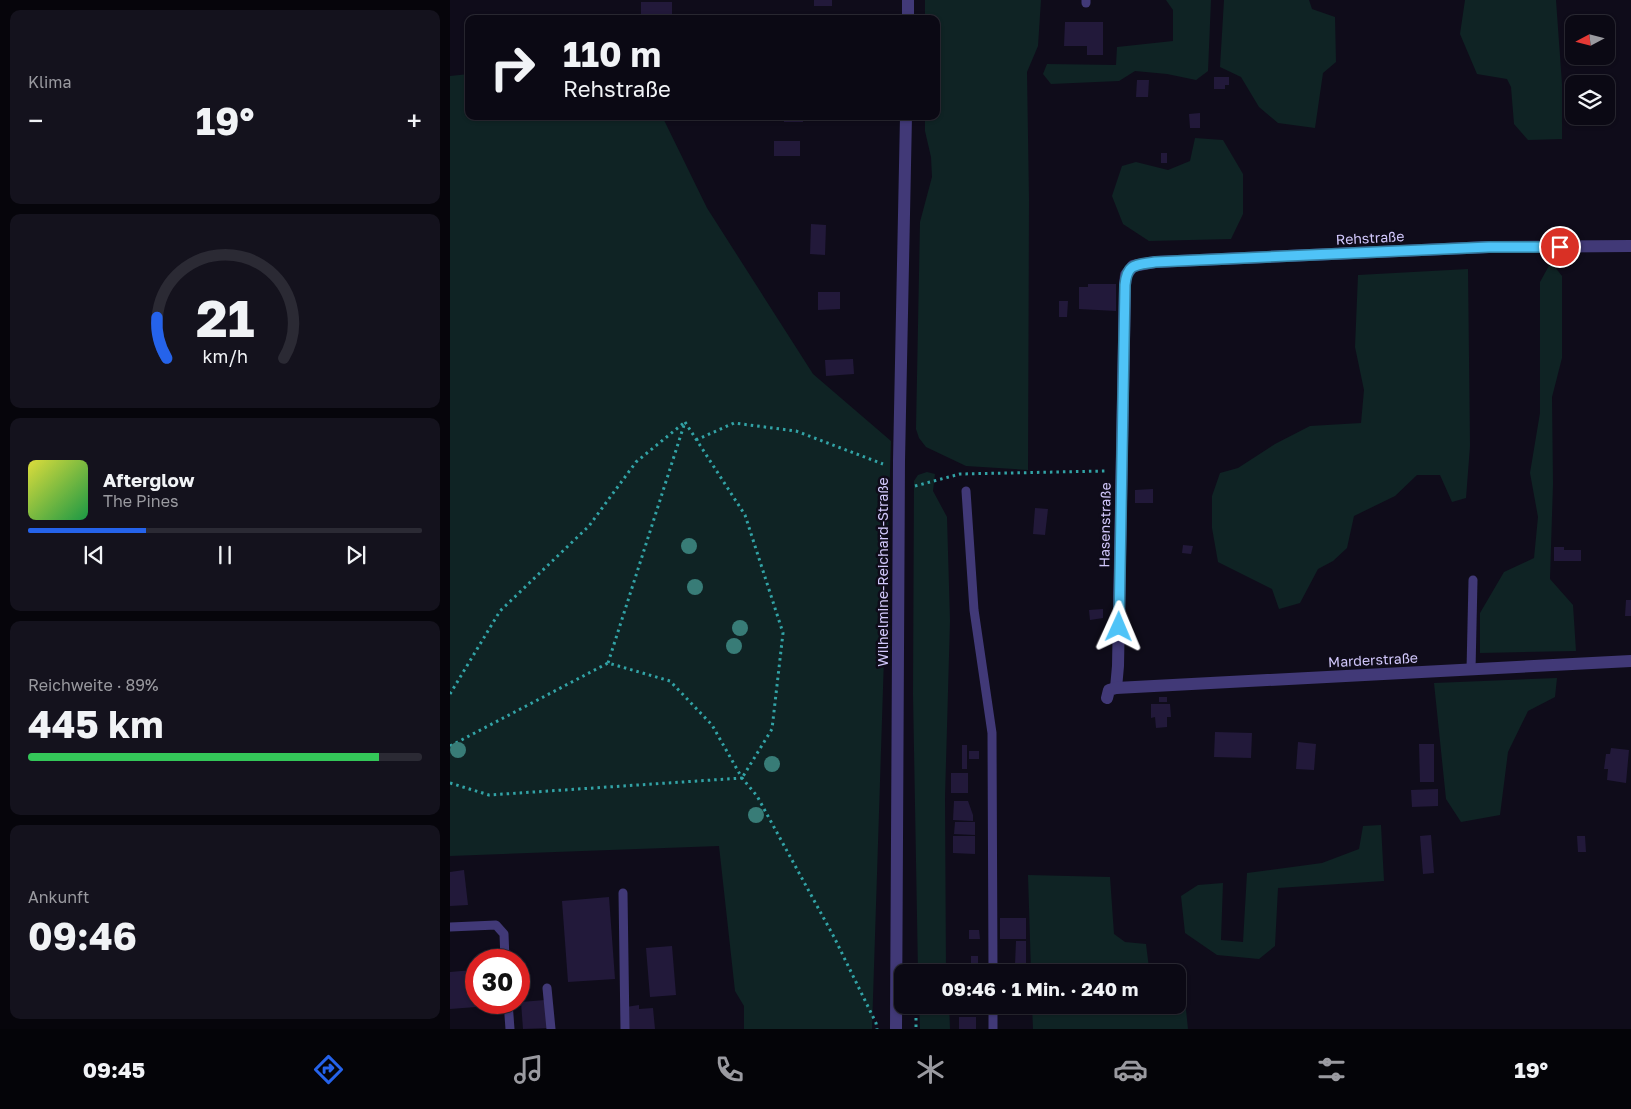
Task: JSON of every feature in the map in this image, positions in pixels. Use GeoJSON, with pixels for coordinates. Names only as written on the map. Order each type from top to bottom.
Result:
{"type":"FeatureCollection","features":[{"type":"Feature","properties":{"kind":"street"},"geometry":{"type":"LineString","coordinates":[[908,0],[908,15]]}},
{"type":"Feature","properties":{"kind":"street","name":"Wilhelmine-Reichard-Straße"},"geometry":{"type":"LineString","coordinates":[[896,1029],[899,471],[906,120]]}},
{"type":"Feature","properties":{"kind":"street","name":"Rehstraße"},"geometry":{"type":"LineString","coordinates":[[1125,285],[1126,275],[1133,266],[1155,262],[1489,247],[1631,246]]}},
{"type":"Feature","properties":{"kind":"street","name":"Hasenstraße"},"geometry":{"type":"LineString","coordinates":[[1116,688],[1118,666],[1125,285]]}},
{"type":"Feature","properties":{"kind":"street","name":"Marderstraße"},"geometry":{"type":"LineString","coordinates":[[1116,688],[1631,661]]}},
{"type":"Feature","properties":{"kind":"street"},"geometry":{"type":"LineString","coordinates":[[1107,698],[1109,690],[1116,688]]}},
{"type":"Feature","properties":{"kind":"lane"},"geometry":{"type":"LineString","coordinates":[[966,491],[974,610],[992,733],[993,964]]}},
{"type":"Feature","properties":{"kind":"lane"},"geometry":{"type":"LineString","coordinates":[[1471,670],[1473,580]]}},
{"type":"Feature","properties":{"kind":"lane"},"geometry":{"type":"LineString","coordinates":[[623,893],[625,1029]]}},
{"type":"Feature","properties":{"kind":"lane"},"geometry":{"type":"LineString","coordinates":[[450,927],[496,926],[504,934],[505,949]]}},
{"type":"Feature","properties":{"kind":"lane"},"geometry":{"type":"LineString","coordinates":[[548,988],[551,1029]]}},
{"type":"Feature","properties":{"kind":"lane"},"geometry":{"type":"LineString","coordinates":[[509,1014],[510,1029]]}},
{"type":"Feature","properties":{"kind":"lane"},"geometry":{"type":"LineString","coordinates":[[993,1014],[993,1029]]}},
{"type":"Feature","properties":{"kind":"path"},"geometry":{"type":"LineString","coordinates":[[685,422],[745,515],[783,633],[772,729],[742,778]]}},
{"type":"Feature","properties":{"kind":"path"},"geometry":{"type":"LineString","coordinates":[[450,746],[608,663],[685,422]]}},
{"type":"Feature","properties":{"kind":"path"},"geometry":{"type":"LineString","coordinates":[[450,694],[500,611],[589,526],[636,462],[685,422]]}},
{"type":"Feature","properties":{"kind":"path"},"geometry":{"type":"LineString","coordinates":[[696,440],[734,423],[796,430],[890,466]]}},
{"type":"Feature","properties":{"kind":"path"},"geometry":{"type":"LineString","coordinates":[[910,487],[960,474],[1121,471]]}},
{"type":"Feature","properties":{"kind":"path"},"geometry":{"type":"LineString","coordinates":[[608,663],[670,682],[712,725],[742,778],[757,796],[834,937],[876,1023],[877,1029]]}},
{"type":"Feature","properties":{"kind":"path"},"geometry":{"type":"LineString","coordinates":[[450,783],[489,795],[742,778]]}},
{"type":"Feature","properties":{"kind":"path"},"geometry":{"type":"LineString","coordinates":[[916,1014],[916,1029]]}},
{"type":"Feature","properties":{"kind":"green space"},"geometry":{"type":"Polygon","coordinates":[[[925,0],[1041,0],[1038,46],[1027,72],[1029,200],[1028,470],[966,466],[926,447],[919,438],[916,429],[920,222],[932,177],[925,120],[940,120],[940,15],[925,15],[925,0]]]}},
{"type":"Feature","properties":{"kind":"green space"},"geometry":{"type":"Polygon","coordinates":[[[1166,0],[1211,0],[1208,71],[1196,80],[1167,74],[1135,71],[1119,81],[1051,84],[1043,74],[1047,64],[1116,65],[1117,47],[1173,41],[1173,10],[1166,0]]]}},
{"type":"Feature","properties":{"kind":"green space"},"geometry":{"type":"Polygon","coordinates":[[[1224,0],[1309,0],[1312,9],[1335,17],[1336,62],[1323,73],[1315,128],[1278,123],[1259,107],[1241,77],[1220,67],[1224,0]]]}},
{"type":"Feature","properties":{"kind":"green space"},"geometry":{"type":"Polygon","coordinates":[[[1465,0],[1556,0],[1562,84],[1562,139],[1528,140],[1514,124],[1511,87],[1507,79],[1477,74],[1460,34],[1465,0]]]}},
{"type":"Feature","properties":{"kind":"green space"},"geometry":{"type":"Polygon","coordinates":[[[465,74],[465,120],[664,120],[707,208],[813,374],[891,441],[872,1029],[744,1029],[744,1006],[735,991],[719,846],[450,856],[450,76],[465,74]]]}},
{"type":"Feature","properties":{"kind":"green space"},"geometry":{"type":"Polygon","coordinates":[[[1195,138],[1223,140],[1243,174],[1243,214],[1231,239],[1149,241],[1123,224],[1112,196],[1122,166],[1136,162],[1168,170],[1190,161],[1195,138]]]}},
{"type":"Feature","properties":{"kind":"green space"},"geometry":{"type":"Polygon","coordinates":[[[1551,262],[1562,276],[1562,358],[1552,397],[1553,484],[1550,579],[1573,605],[1576,651],[1480,653],[1480,613],[1504,572],[1534,558],[1538,517],[1530,473],[1540,413],[1540,282],[1551,262]]]}},
{"type":"Feature","properties":{"kind":"green space"},"geometry":{"type":"Polygon","coordinates":[[[1468,269],[1470,446],[1466,498],[1452,502],[1440,475],[1417,475],[1395,496],[1354,516],[1347,548],[1333,561],[1318,569],[1300,603],[1279,609],[1272,589],[1218,562],[1212,528],[1212,496],[1220,473],[1238,468],[1275,444],[1310,426],[1361,423],[1364,390],[1355,347],[1358,275],[1468,269]]]}},
{"type":"Feature","properties":{"kind":"green space"},"geometry":{"type":"Polygon","coordinates":[[[927,472],[935,474],[933,491],[947,517],[950,621],[945,797],[946,964],[918,964],[913,694],[914,481],[918,475],[927,472]]]}},
{"type":"Feature","properties":{"kind":"green space"},"geometry":{"type":"Polygon","coordinates":[[[1557,678],[1555,697],[1528,711],[1508,752],[1500,815],[1461,822],[1446,799],[1434,683],[1557,678]]]}},
{"type":"Feature","properties":{"kind":"green space"},"geometry":{"type":"Polygon","coordinates":[[[1381,825],[1384,881],[1278,888],[1275,946],[1259,959],[1217,955],[1185,933],[1181,896],[1198,885],[1223,883],[1221,940],[1243,942],[1247,873],[1322,863],[1359,849],[1363,826],[1381,825]]]}},
{"type":"Feature","properties":{"kind":"green space"},"geometry":{"type":"Polygon","coordinates":[[[1028,875],[1110,877],[1114,934],[1125,942],[1146,944],[1148,964],[1031,964],[1028,875]]]}},
{"type":"Feature","properties":{"kind":"green space"},"geometry":{"type":"Polygon","coordinates":[[[1186,1010],[1188,1029],[1033,1029],[1032,1014],[1186,1014],[1186,1010]]]}},
{"type":"Feature","properties":{"kind":"green space"},"geometry":{"type":"Polygon","coordinates":[[[919,1014],[949,1014],[950,1029],[920,1029],[919,1014]]]}},
{"type":"Feature","properties":{"kind":"building"},"geometry":{"type":"Polygon","coordinates":[[[814,0],[832,0],[832,6],[814,6],[814,0]]]}},
{"type":"Feature","properties":{"kind":"building"},"geometry":{"type":"Polygon","coordinates":[[[641,2],[672,2],[672,15],[641,15],[641,2]]]}},
{"type":"Feature","properties":{"kind":"building"},"geometry":{"type":"Polygon","coordinates":[[[1065,22],[1103,22],[1103,55],[1087,55],[1087,46],[1064,46],[1065,22]]]}},
{"type":"Feature","properties":{"kind":"building"},"geometry":{"type":"Polygon","coordinates":[[[1214,77],[1229,77],[1229,85],[1225,85],[1225,89],[1214,89],[1214,77]]]}},
{"type":"Feature","properties":{"kind":"building"},"geometry":{"type":"Polygon","coordinates":[[[1137,80],[1149,80],[1148,97],[1136,97],[1137,80]]]}},
{"type":"Feature","properties":{"kind":"building"},"geometry":{"type":"Polygon","coordinates":[[[1200,113],[1200,128],[1190,128],[1189,114],[1200,113]]]}},
{"type":"Feature","properties":{"kind":"building"},"geometry":{"type":"Polygon","coordinates":[[[784,120],[803,120],[803,122],[784,122],[784,120]]]}},
{"type":"Feature","properties":{"kind":"building"},"geometry":{"type":"Polygon","coordinates":[[[774,141],[800,141],[800,156],[774,156],[774,141]]]}},
{"type":"Feature","properties":{"kind":"building"},"geometry":{"type":"Polygon","coordinates":[[[1161,153],[1167,153],[1167,163],[1161,163],[1161,153]]]}},
{"type":"Feature","properties":{"kind":"building"},"geometry":{"type":"Polygon","coordinates":[[[811,224],[826,225],[825,255],[810,254],[811,224]]]}},
{"type":"Feature","properties":{"kind":"building"},"geometry":{"type":"Polygon","coordinates":[[[1088,284],[1116,284],[1116,311],[1079,309],[1079,287],[1088,287],[1088,284]]]}},
{"type":"Feature","properties":{"kind":"building"},"geometry":{"type":"Polygon","coordinates":[[[818,292],[840,292],[840,309],[818,310],[818,292]]]}},
{"type":"Feature","properties":{"kind":"building"},"geometry":{"type":"Polygon","coordinates":[[[1059,301],[1068,301],[1067,317],[1059,317],[1059,301]]]}},
{"type":"Feature","properties":{"kind":"building"},"geometry":{"type":"Polygon","coordinates":[[[853,359],[854,374],[826,376],[825,360],[853,359]]]}},
{"type":"Feature","properties":{"kind":"building"},"geometry":{"type":"Polygon","coordinates":[[[1153,489],[1153,503],[1135,503],[1135,490],[1153,489]]]}},
{"type":"Feature","properties":{"kind":"building"},"geometry":{"type":"Polygon","coordinates":[[[1035,508],[1048,509],[1045,535],[1033,534],[1035,508]]]}},
{"type":"Feature","properties":{"kind":"building"},"geometry":{"type":"Polygon","coordinates":[[[1183,545],[1193,546],[1191,554],[1182,553],[1183,545]]]}},
{"type":"Feature","properties":{"kind":"building"},"geometry":{"type":"Polygon","coordinates":[[[1554,547],[1564,547],[1564,550],[1581,550],[1581,561],[1554,561],[1554,547]]]}},
{"type":"Feature","properties":{"kind":"building"},"geometry":{"type":"Polygon","coordinates":[[[1626,600],[1631,600],[1631,616],[1625,616],[1626,600]]]}},
{"type":"Feature","properties":{"kind":"building"},"geometry":{"type":"Polygon","coordinates":[[[1103,609],[1103,618],[1090,620],[1089,610],[1103,609]]]}},
{"type":"Feature","properties":{"kind":"building"},"geometry":{"type":"Polygon","coordinates":[[[1159,697],[1167,697],[1167,702],[1159,702],[1159,697]]]}},
{"type":"Feature","properties":{"kind":"building"},"geometry":{"type":"Polygon","coordinates":[[[1151,704],[1170,704],[1171,717],[1167,717],[1167,727],[1156,728],[1155,717],[1151,718],[1151,704]]]}},
{"type":"Feature","properties":{"kind":"building"},"geometry":{"type":"Polygon","coordinates":[[[1215,732],[1252,733],[1251,758],[1214,757],[1215,732]]]}},
{"type":"Feature","properties":{"kind":"building"},"geometry":{"type":"Polygon","coordinates":[[[1298,742],[1316,744],[1314,770],[1296,769],[1298,742]]]}},
{"type":"Feature","properties":{"kind":"building"},"geometry":{"type":"Polygon","coordinates":[[[1419,744],[1434,744],[1434,782],[1420,782],[1419,744]]]}},
{"type":"Feature","properties":{"kind":"building"},"geometry":{"type":"Polygon","coordinates":[[[962,745],[967,745],[967,769],[962,769],[962,745]]]}},
{"type":"Feature","properties":{"kind":"building"},"geometry":{"type":"Polygon","coordinates":[[[1611,748],[1629,750],[1626,783],[1607,780],[1608,769],[1604,769],[1606,754],[1610,754],[1611,748]]]}},
{"type":"Feature","properties":{"kind":"building"},"geometry":{"type":"Polygon","coordinates":[[[969,751],[979,751],[979,759],[969,759],[969,751]]]}},
{"type":"Feature","properties":{"kind":"building"},"geometry":{"type":"Polygon","coordinates":[[[951,773],[968,773],[968,793],[951,793],[951,773]]]}},
{"type":"Feature","properties":{"kind":"building"},"geometry":{"type":"Polygon","coordinates":[[[1438,789],[1438,806],[1412,807],[1411,790],[1438,789]]]}},
{"type":"Feature","properties":{"kind":"building"},"geometry":{"type":"Polygon","coordinates":[[[954,801],[968,801],[973,821],[953,820],[954,801]]]}},
{"type":"Feature","properties":{"kind":"building"},"geometry":{"type":"Polygon","coordinates":[[[955,822],[975,822],[975,835],[954,834],[955,822]]]}},
{"type":"Feature","properties":{"kind":"building"},"geometry":{"type":"Polygon","coordinates":[[[1431,835],[1434,873],[1423,874],[1420,836],[1431,835]]]}},
{"type":"Feature","properties":{"kind":"building"},"geometry":{"type":"Polygon","coordinates":[[[953,836],[975,836],[975,854],[953,853],[953,836]]]}},
{"type":"Feature","properties":{"kind":"building"},"geometry":{"type":"Polygon","coordinates":[[[1577,836],[1585,836],[1586,852],[1578,852],[1577,836]]]}},
{"type":"Feature","properties":{"kind":"building"},"geometry":{"type":"Polygon","coordinates":[[[464,870],[468,905],[450,906],[450,872],[464,870]]]}},
{"type":"Feature","properties":{"kind":"building"},"geometry":{"type":"Polygon","coordinates":[[[609,897],[615,979],[568,982],[562,901],[609,897]]]}},
{"type":"Feature","properties":{"kind":"building"},"geometry":{"type":"Polygon","coordinates":[[[1000,918],[1026,918],[1026,939],[1000,939],[1000,918]]]}},
{"type":"Feature","properties":{"kind":"building"},"geometry":{"type":"Polygon","coordinates":[[[969,930],[979,930],[980,939],[969,939],[969,930]]]}},
{"type":"Feature","properties":{"kind":"building"},"geometry":{"type":"Polygon","coordinates":[[[1016,941],[1026,941],[1026,964],[1015,964],[1016,941]]]}},
{"type":"Feature","properties":{"kind":"building"},"geometry":{"type":"Polygon","coordinates":[[[672,946],[676,995],[650,997],[646,948],[672,946]]]}},
{"type":"Feature","properties":{"kind":"building"},"geometry":{"type":"Polygon","coordinates":[[[971,956],[978,956],[978,964],[971,964],[971,956]]]}},
{"type":"Feature","properties":{"kind":"building"},"geometry":{"type":"Polygon","coordinates":[[[465,971],[465,1008],[450,1009],[450,972],[465,971]]]}},
{"type":"Feature","properties":{"kind":"building"},"geometry":{"type":"Polygon","coordinates":[[[545,1000],[548,1028],[523,1029],[522,1014],[530,1014],[530,1001],[545,1000]]]}},
{"type":"Feature","properties":{"kind":"building"},"geometry":{"type":"Polygon","coordinates":[[[639,1005],[639,1009],[653,1008],[655,1029],[629,1029],[626,1007],[639,1005]]]}},
{"type":"Feature","properties":{"kind":"building"},"geometry":{"type":"Polygon","coordinates":[[[959,1017],[976,1017],[976,1029],[959,1029],[959,1017]]]}},
{"type":"Feature","properties":{"kind":"route"},"geometry":{"type":"LineString","coordinates":[[1119,627],[1125,285],[1126,275],[1130,268],[1155,262],[1489,247],[1560,247]]}}]}
